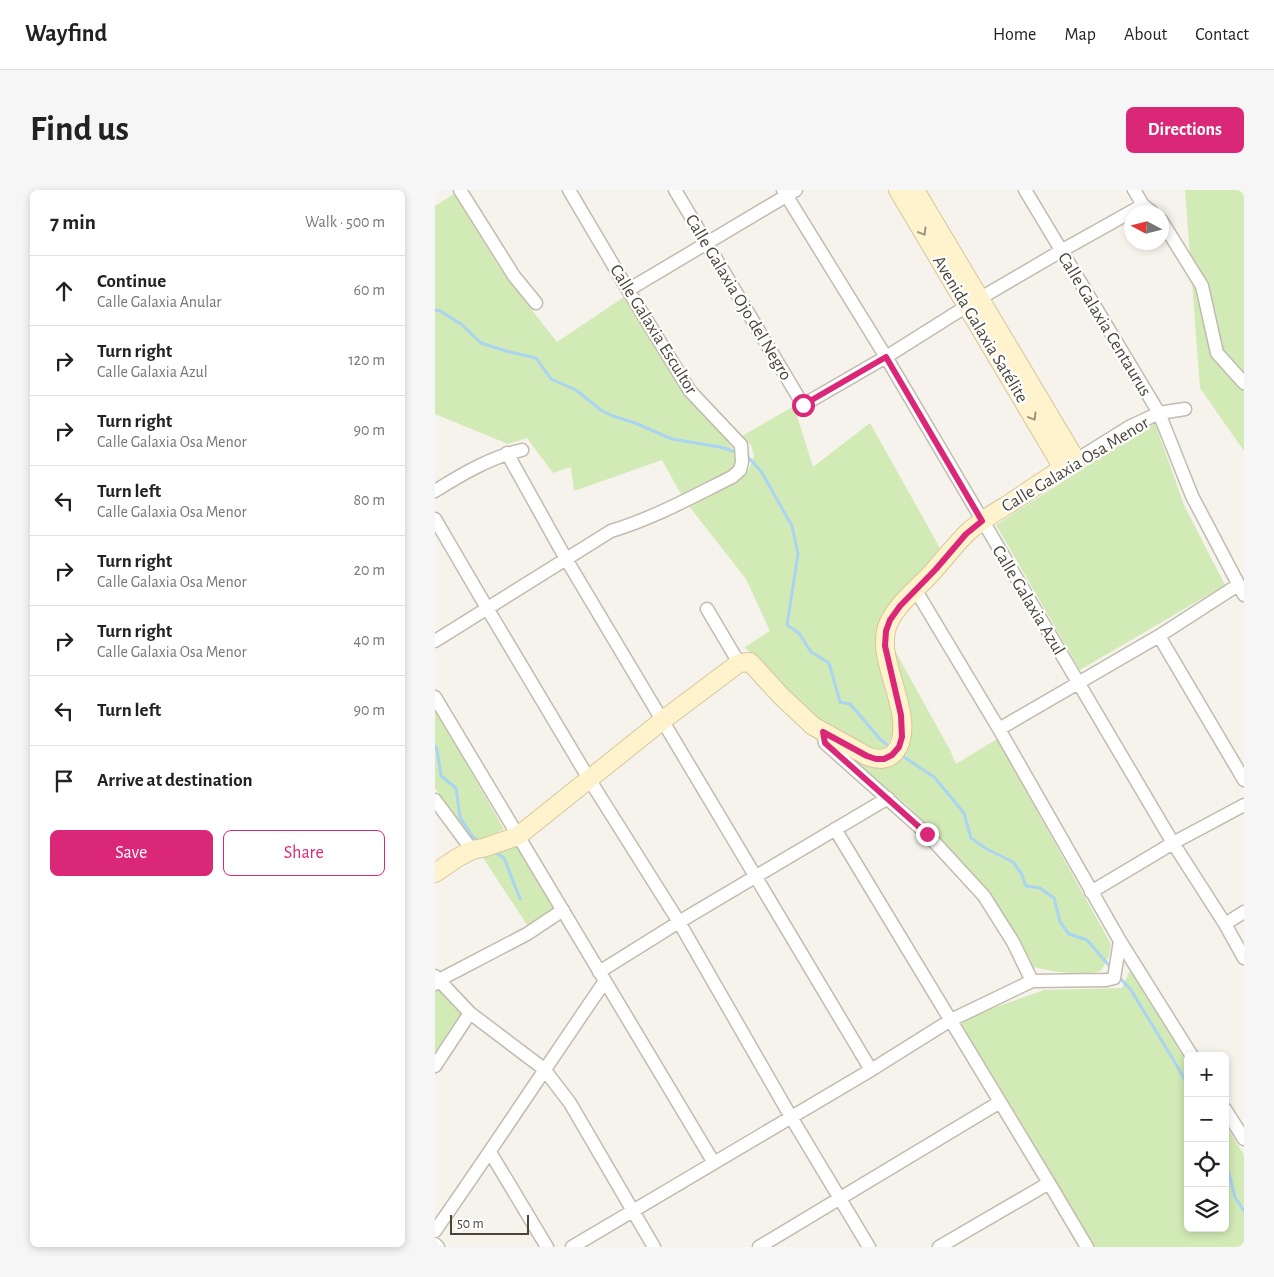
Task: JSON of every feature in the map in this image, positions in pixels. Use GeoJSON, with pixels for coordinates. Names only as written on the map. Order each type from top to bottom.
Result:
{"type":"FeatureCollection","features":[{"type":"Feature","properties":{"kind":"street"},"geometry":{"type":"LineString","coordinates":[[460,190],[514,276],[536,303]]}},
{"type":"Feature","properties":{"kind":"street","name":"Calle Galaxia Escultor"},"geometry":{"type":"LineString","coordinates":[[566,559],[611,531],[657,515],[732,477],[740,470],[742,462],[741,445],[690,390],[569,190]]}},
{"type":"Feature","properties":{"kind":"street","name":"Calle Galaxia Ojo del Negro"},"geometry":{"type":"LineString","coordinates":[[675,190],[803,405],[886,357]]}},
{"type":"Feature","properties":{"kind":"street","name":"Avenida Galaxia Satélite"},"geometry":{"type":"LineString","coordinates":[[898,190],[974,303],[1070,464]]}},
{"type":"Feature","properties":{"kind":"street","name":"Avenida Galaxia Satélite"},"geometry":{"type":"LineString","coordinates":[[915,190],[974,303]]}},
{"type":"Feature","properties":{"kind":"street","name":"Calle Galaxia Centaurus"},"geometry":{"type":"LineString","coordinates":[[1025,190],[1159,413],[1192,496],[1241,590]]}},
{"type":"Feature","properties":{"kind":"street"},"geometry":{"type":"LineString","coordinates":[[1134,190],[1145,205]]}},
{"type":"Feature","properties":{"kind":"street"},"geometry":{"type":"LineString","coordinates":[[628,290],[707,244],[789,192]]}},
{"type":"Feature","properties":{"kind":"street","name":"Calle Galaxia Azul"},"geometry":{"type":"LineString","coordinates":[[789,192],[1173,843],[1225,924],[1244,958]]}},
{"type":"Feature","properties":{"kind":"street"},"geometry":{"type":"LineString","coordinates":[[886,357],[1061,251],[1124,221]]}},
{"type":"Feature","properties":{"kind":"street"},"geometry":{"type":"LineString","coordinates":[[1169,233],[1202,286],[1217,353],[1244,383]]}},
{"type":"Feature","properties":{"kind":"street","name":"Calle Galaxia Osa Menor"},"geometry":{"type":"LineString","coordinates":[[739,663],[750,662],[813,726],[867,756],[884,759],[892,755],[899,747],[902,737],[901,715],[885,646],[886,631],[890,620],[900,606],[936,569],[966,534],[982,521],[1129,428],[1159,413],[1185,409]]}},
{"type":"Feature","properties":{"kind":"street"},"geometry":{"type":"LineString","coordinates":[[435,491],[461,475],[507,453],[522,450]]}},
{"type":"Feature","properties":{"kind":"street"},"geometry":{"type":"LineString","coordinates":[[507,453],[566,559],[871,1070]]}},
{"type":"Feature","properties":{"kind":"street"},"geometry":{"type":"LineString","coordinates":[[435,519],[589,779],[679,922],[791,1117],[869,1247]]}},
{"type":"Feature","properties":{"kind":"street"},"geometry":{"type":"LineString","coordinates":[[435,641],[566,559]]}},
{"type":"Feature","properties":{"kind":"street"},"geometry":{"type":"LineString","coordinates":[[915,589],[999,729],[1120,941],[1189,1052]]}},
{"type":"Feature","properties":{"kind":"street"},"geometry":{"type":"LineString","coordinates":[[999,729],[1241,590]]}},
{"type":"Feature","properties":{"kind":"street"},"geometry":{"type":"LineString","coordinates":[[435,874],[472,850],[518,836],[663,720],[739,663],[707,609]]}},
{"type":"Feature","properties":{"kind":"street"},"geometry":{"type":"LineString","coordinates":[[1159,636],[1244,780]]}},
{"type":"Feature","properties":{"kind":"street"},"geometry":{"type":"LineString","coordinates":[[435,697],[714,1163]]}},
{"type":"Feature","properties":{"kind":"street"},"geometry":{"type":"LineString","coordinates":[[823,732],[825,743],[927,834],[984,896],[1013,942],[1032,981]]}},
{"type":"Feature","properties":{"kind":"street"},"geometry":{"type":"LineString","coordinates":[[435,1231],[490,1152],[602,976],[679,922],[888,798]]}},
{"type":"Feature","properties":{"kind":"street"},"geometry":{"type":"LineString","coordinates":[[435,800],[472,850]]}},
{"type":"Feature","properties":{"kind":"street"},"geometry":{"type":"LineString","coordinates":[[1091,892],[1173,843],[1244,805]]}},
{"type":"Feature","properties":{"kind":"street"},"geometry":{"type":"LineString","coordinates":[[835,829],[1087,1247]]}},
{"type":"Feature","properties":{"kind":"street"},"geometry":{"type":"LineString","coordinates":[[563,910],[527,934],[436,980],[470,1013],[544,1069],[570,1103],[654,1247]]}},
{"type":"Feature","properties":{"kind":"street"},"geometry":{"type":"LineString","coordinates":[[1225,924],[1244,912]]}},
{"type":"Feature","properties":{"kind":"street"},"geometry":{"type":"LineString","coordinates":[[571,1247],[871,1070],[951,1020],[1032,981],[1106,980],[1114,978],[1120,941]]}},
{"type":"Feature","properties":{"kind":"street"},"geometry":{"type":"LineString","coordinates":[[435,1066],[470,1013]]}},
{"type":"Feature","properties":{"kind":"street"},"geometry":{"type":"LineString","coordinates":[[759,1247],[1000,1102]]}},
{"type":"Feature","properties":{"kind":"street"},"geometry":{"type":"LineString","coordinates":[[1229,1115],[1243,1134]]}},
{"type":"Feature","properties":{"kind":"street"},"geometry":{"type":"LineString","coordinates":[[490,1152],[547,1247]]}},
{"type":"Feature","properties":{"kind":"street"},"geometry":{"type":"LineString","coordinates":[[939,1247],[1049,1183]]}},
{"type":"Feature","properties":{"kind":"street"},"geometry":{"type":"LineString","coordinates":[[435,1244],[438,1247]]}},
{"type":"Feature","properties":{"kind":"green space"},"geometry":{"type":"Polygon","coordinates":[[[1185,190],[1244,190],[1244,451],[1200,388],[1185,190]]]}},
{"type":"Feature","properties":{"kind":"green space"},"geometry":{"type":"Polygon","coordinates":[[[454,194],[503,273],[557,342],[624,297],[687,399],[721,432],[736,454],[735,468],[682,496],[662,460],[574,491],[571,467],[553,473],[527,438],[508,444],[435,414],[435,206],[454,194]]]}},
{"type":"Feature","properties":{"kind":"green space"},"geometry":{"type":"Polygon","coordinates":[[[794,406],[813,467],[870,423],[940,548],[882,617],[897,723],[885,749],[876,751],[813,721],[745,647],[770,631],[746,579],[689,506],[742,477],[749,469],[754,456],[751,445],[742,436],[794,406]]]}},
{"type":"Feature","properties":{"kind":"green space"},"geometry":{"type":"Polygon","coordinates":[[[1155,423],[1184,505],[1225,585],[1080,670],[996,525],[1155,423]]]}},
{"type":"Feature","properties":{"kind":"green space"},"geometry":{"type":"Polygon","coordinates":[[[893,647],[956,764],[997,739],[1111,944],[1109,956],[1101,971],[1066,973],[1031,966],[1019,942],[988,893],[907,805],[835,745],[894,761],[893,647]]]}},
{"type":"Feature","properties":{"kind":"green space"},"geometry":{"type":"Polygon","coordinates":[[[435,710],[504,829],[474,844],[435,788],[435,710]]]}},
{"type":"Feature","properties":{"kind":"green space"},"geometry":{"type":"Polygon","coordinates":[[[516,846],[556,909],[529,928],[482,856],[516,846]]]}},
{"type":"Feature","properties":{"kind":"green space"},"geometry":{"type":"Polygon","coordinates":[[[1130,970],[1184,1058],[1184,1232],[1229,1232],[1229,1131],[1244,1155],[1244,1247],[1093,1247],[959,1026],[976,1014],[1044,990],[1122,988],[1130,970]]]}},
{"type":"Feature","properties":{"kind":"green space"},"geometry":{"type":"Polygon","coordinates":[[[439,988],[462,1012],[435,1053],[435,992],[439,988]]]}},
{"type":"Feature","properties":{"kind":"waterway"},"geometry":{"type":"LineString","coordinates":[[435,310],[461,324],[481,343],[536,358],[551,379],[576,390],[602,411],[672,439],[720,447],[736,452]]}},
{"type":"Feature","properties":{"kind":"waterway"},"geometry":{"type":"LineString","coordinates":[[746,455],[761,471],[792,526],[798,554],[787,625],[799,633],[811,652],[829,663],[840,702],[850,704],[881,740],[890,747]]}},
{"type":"Feature","properties":{"kind":"waterway"},"geometry":{"type":"LineString","coordinates":[[435,746],[441,776],[456,788],[460,817],[473,837],[481,842]]}},
{"type":"Feature","properties":{"kind":"waterway"},"geometry":{"type":"LineString","coordinates":[[901,755],[934,777],[964,813],[971,838],[985,848],[1013,862],[1021,873],[1026,886],[1040,888],[1054,898],[1060,922],[1069,934],[1087,940],[1112,969]]}},
{"type":"Feature","properties":{"kind":"waterway"},"geometry":{"type":"LineString","coordinates":[[493,851],[504,858],[520,899]]}},
{"type":"Feature","properties":{"kind":"waterway"},"geometry":{"type":"LineString","coordinates":[[1118,976],[1131,990],[1184,1078]]}},
{"type":"Feature","properties":{"kind":"waterway"},"geometry":{"type":"LineString","coordinates":[[1229,1174],[1235,1197],[1244,1211]]}},
{"type":"Feature","properties":{"kind":"route"},"geometry":{"type":"LineString","coordinates":[[803,405],[886,357],[982,521],[966,534],[936,569],[915,589],[890,620],[886,631],[885,646],[901,715],[903,730],[899,747],[892,755],[884,759],[876,759],[823,732],[825,743],[927,834]]}}]}
